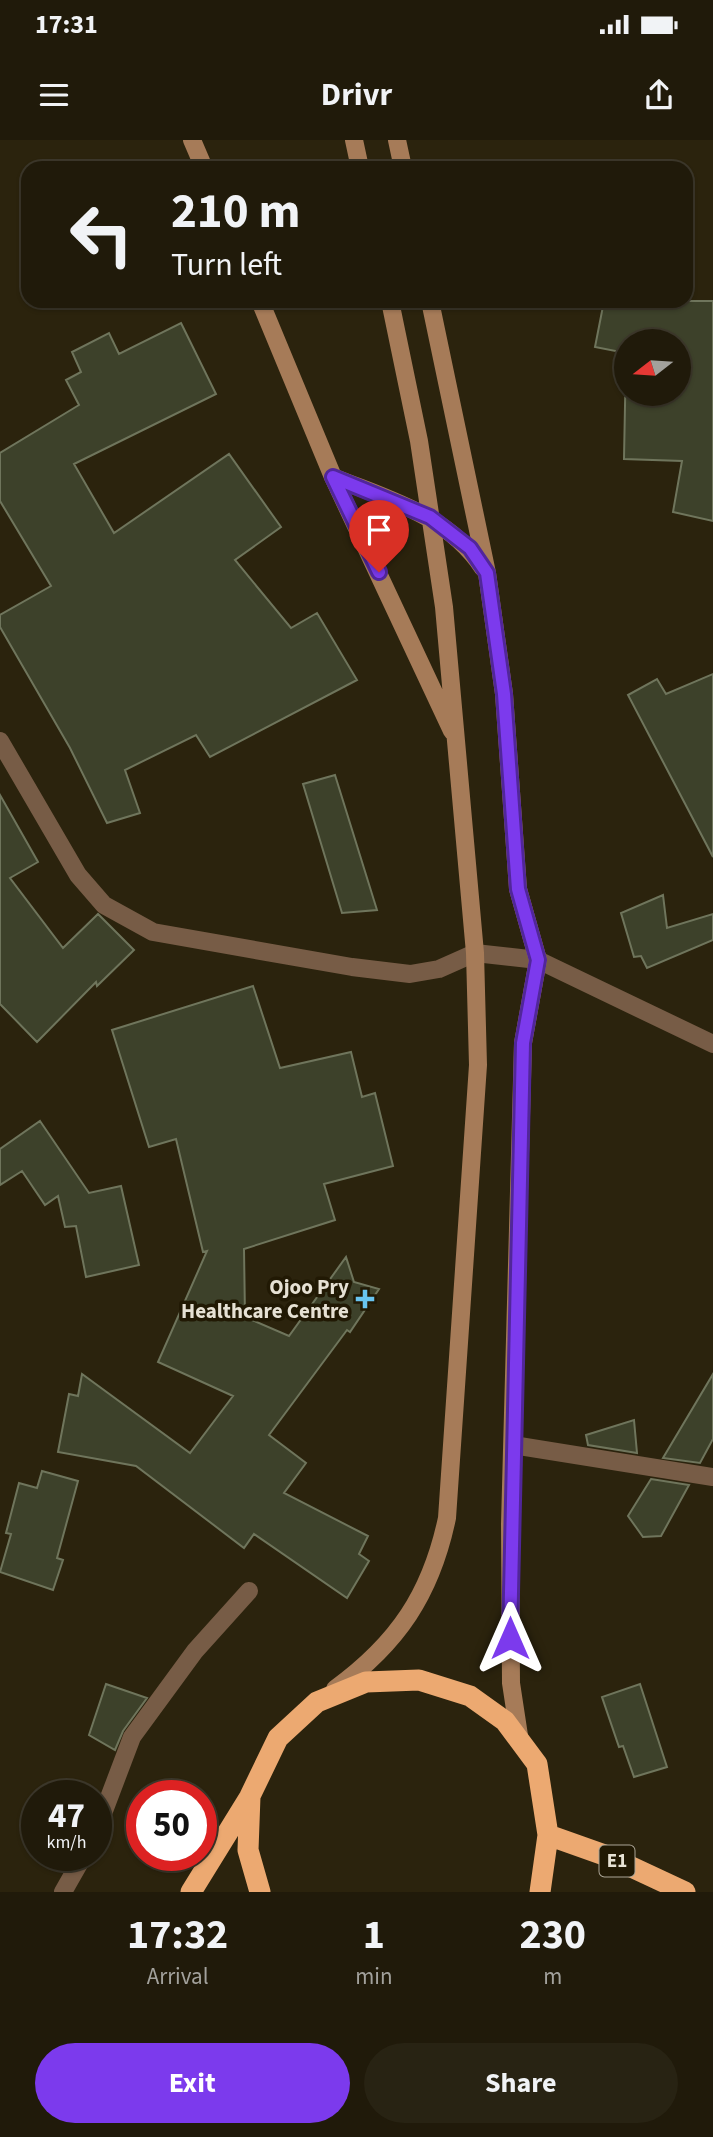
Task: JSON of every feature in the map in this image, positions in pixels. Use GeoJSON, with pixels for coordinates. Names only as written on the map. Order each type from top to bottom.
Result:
{"type":"FeatureCollection","features":[{"type":"Feature","properties":{"kind":"highway"},"geometry":{"type":"LineString","coordinates":[[191,1892],[250,1796],[278,1738],[317,1702],[366,1682],[419,1680],[470,1696],[505,1721],[537,1764],[548,1835],[540,1892]]}},
{"type":"Feature","properties":{"kind":"highway"},"geometry":{"type":"LineString","coordinates":[[250,1796],[247,1850],[260,1892]]}},
{"type":"Feature","properties":{"kind":"highway","name":"E1"},"geometry":{"type":"LineString","coordinates":[[548,1835],[610,1857],[685,1892]]}},
{"type":"Feature","properties":{"kind":"main road"},"geometry":{"type":"LineString","coordinates":[[192,140],[201,161]]}},
{"type":"Feature","properties":{"kind":"main road"},"geometry":{"type":"LineString","coordinates":[[354,140],[358,161]]}},
{"type":"Feature","properties":{"kind":"main road"},"geometry":{"type":"LineString","coordinates":[[397,140],[402,161]]}},
{"type":"Feature","properties":{"kind":"main road"},"geometry":{"type":"LineString","coordinates":[[263,308],[333,477],[458,744]]}},
{"type":"Feature","properties":{"kind":"main road"},"geometry":{"type":"LineString","coordinates":[[317,1702],[359,1672],[394,1636],[423,1595],[439,1558],[447,1518],[478,1065],[475,953],[458,744],[430,517],[391,308]]}},
{"type":"Feature","properties":{"kind":"main road"},"geometry":{"type":"LineString","coordinates":[[431,308],[487,573],[504,694],[518,889],[538,960],[523,1043],[513,1445],[511,1683],[520,1742]]}},
{"type":"Feature","properties":{"kind":"main road"},"geometry":{"type":"LineString","coordinates":[[333,477],[430,517],[470,548],[487,573]]}},
{"type":"Feature","properties":{"kind":"street"},"geometry":{"type":"LineString","coordinates":[[0,741],[78,875],[104,905],[153,932],[352,967],[410,974],[439,969],[475,953],[538,960],[713,1044]]}},
{"type":"Feature","properties":{"kind":"street"},"geometry":{"type":"LineString","coordinates":[[513,1445],[713,1477]]}},
{"type":"Feature","properties":{"kind":"street"},"geometry":{"type":"LineString","coordinates":[[112,1790],[132,1737],[195,1651],[249,1591]]}},
{"type":"Feature","properties":{"kind":"street"},"geometry":{"type":"LineString","coordinates":[[63,1892],[74,1871]]}},
{"type":"Feature","properties":{"kind":"building"},"geometry":{"type":"Polygon","coordinates":[[[693,301],[713,301],[713,521],[673,512],[682,461],[624,459],[625,406],[691,406],[691,329],[614,329],[614,351],[595,347],[603,308],[693,308],[693,301]]]}},
{"type":"Feature","properties":{"kind":"building"},"geometry":{"type":"Polygon","coordinates":[[[181,323],[216,394],[74,464],[114,533],[229,454],[281,527],[235,560],[291,628],[317,613],[357,680],[210,757],[196,735],[125,770],[140,813],[107,823],[70,748],[0,627],[0,615],[51,586],[0,501],[0,453],[79,405],[66,380],[81,372],[72,352],[109,333],[119,354],[181,323]]]}},
{"type":"Feature","properties":{"kind":"building"},"geometry":{"type":"Polygon","coordinates":[[[713,674],[713,857],[628,695],[657,679],[666,694],[713,674]]]}},
{"type":"Feature","properties":{"kind":"building"},"geometry":{"type":"Polygon","coordinates":[[[335,775],[377,910],[342,913],[303,784],[335,775]]]}},
{"type":"Feature","properties":{"kind":"building"},"geometry":{"type":"Polygon","coordinates":[[[0,795],[38,862],[10,878],[63,948],[98,914],[134,950],[97,986],[96,982],[37,1042],[0,1004],[0,795]]]}},
{"type":"Feature","properties":{"kind":"building"},"geometry":{"type":"Polygon","coordinates":[[[663,895],[667,928],[713,914],[713,940],[647,968],[641,956],[634,957],[621,913],[663,895]]]}},
{"type":"Feature","properties":{"kind":"building"},"geometry":{"type":"Polygon","coordinates":[[[253,986],[280,1068],[351,1052],[362,1097],[375,1093],[393,1166],[324,1184],[335,1220],[244,1249],[245,1317],[289,1336],[346,1257],[354,1282],[379,1289],[350,1332],[347,1330],[269,1435],[306,1463],[284,1493],[368,1536],[359,1554],[369,1561],[347,1598],[254,1534],[244,1548],[136,1466],[58,1452],[69,1394],[78,1396],[82,1374],[190,1453],[233,1396],[158,1362],[207,1251],[203,1252],[176,1139],[149,1147],[112,1030],[253,986]]]}},
{"type":"Feature","properties":{"kind":"building"},"geometry":{"type":"Polygon","coordinates":[[[40,1121],[89,1193],[121,1186],[139,1265],[86,1277],[76,1226],[65,1227],[58,1196],[45,1205],[22,1171],[0,1185],[0,1149],[40,1121]]]}},
{"type":"Feature","properties":{"kind":"building"},"geometry":{"type":"Polygon","coordinates":[[[713,1374],[713,1439],[700,1463],[663,1458],[713,1374]]]}},
{"type":"Feature","properties":{"kind":"building"},"geometry":{"type":"Polygon","coordinates":[[[634,1420],[637,1453],[588,1445],[586,1435],[634,1420]]]}},
{"type":"Feature","properties":{"kind":"building"},"geometry":{"type":"Polygon","coordinates":[[[42,1471],[78,1481],[57,1558],[63,1560],[53,1590],[0,1572],[11,1534],[6,1533],[19,1483],[37,1488],[42,1471]]]}},
{"type":"Feature","properties":{"kind":"building"},"geometry":{"type":"Polygon","coordinates":[[[651,1479],[689,1485],[661,1536],[643,1537],[628,1516],[651,1479]]]}},
{"type":"Feature","properties":{"kind":"building"},"geometry":{"type":"Polygon","coordinates":[[[106,1684],[147,1698],[123,1731],[115,1750],[89,1735],[106,1684]]]}},
{"type":"Feature","properties":{"kind":"building"},"geometry":{"type":"Polygon","coordinates":[[[640,1684],[667,1767],[634,1777],[623,1746],[619,1747],[602,1697],[640,1684]]]}},
{"type":"Feature","properties":{"kind":"place","name":"Ojoo Pry Healthcare Centre"},"geometry":{"type":"Point","coordinates":[365,1299]}},
{"type":"Feature","properties":{"kind":"route"},"geometry":{"type":"LineString","coordinates":[[379,572],[333,477],[430,517],[470,548],[487,573],[504,694],[518,889],[538,960],[523,1043],[510,1524],[510,1638]]}}]}
